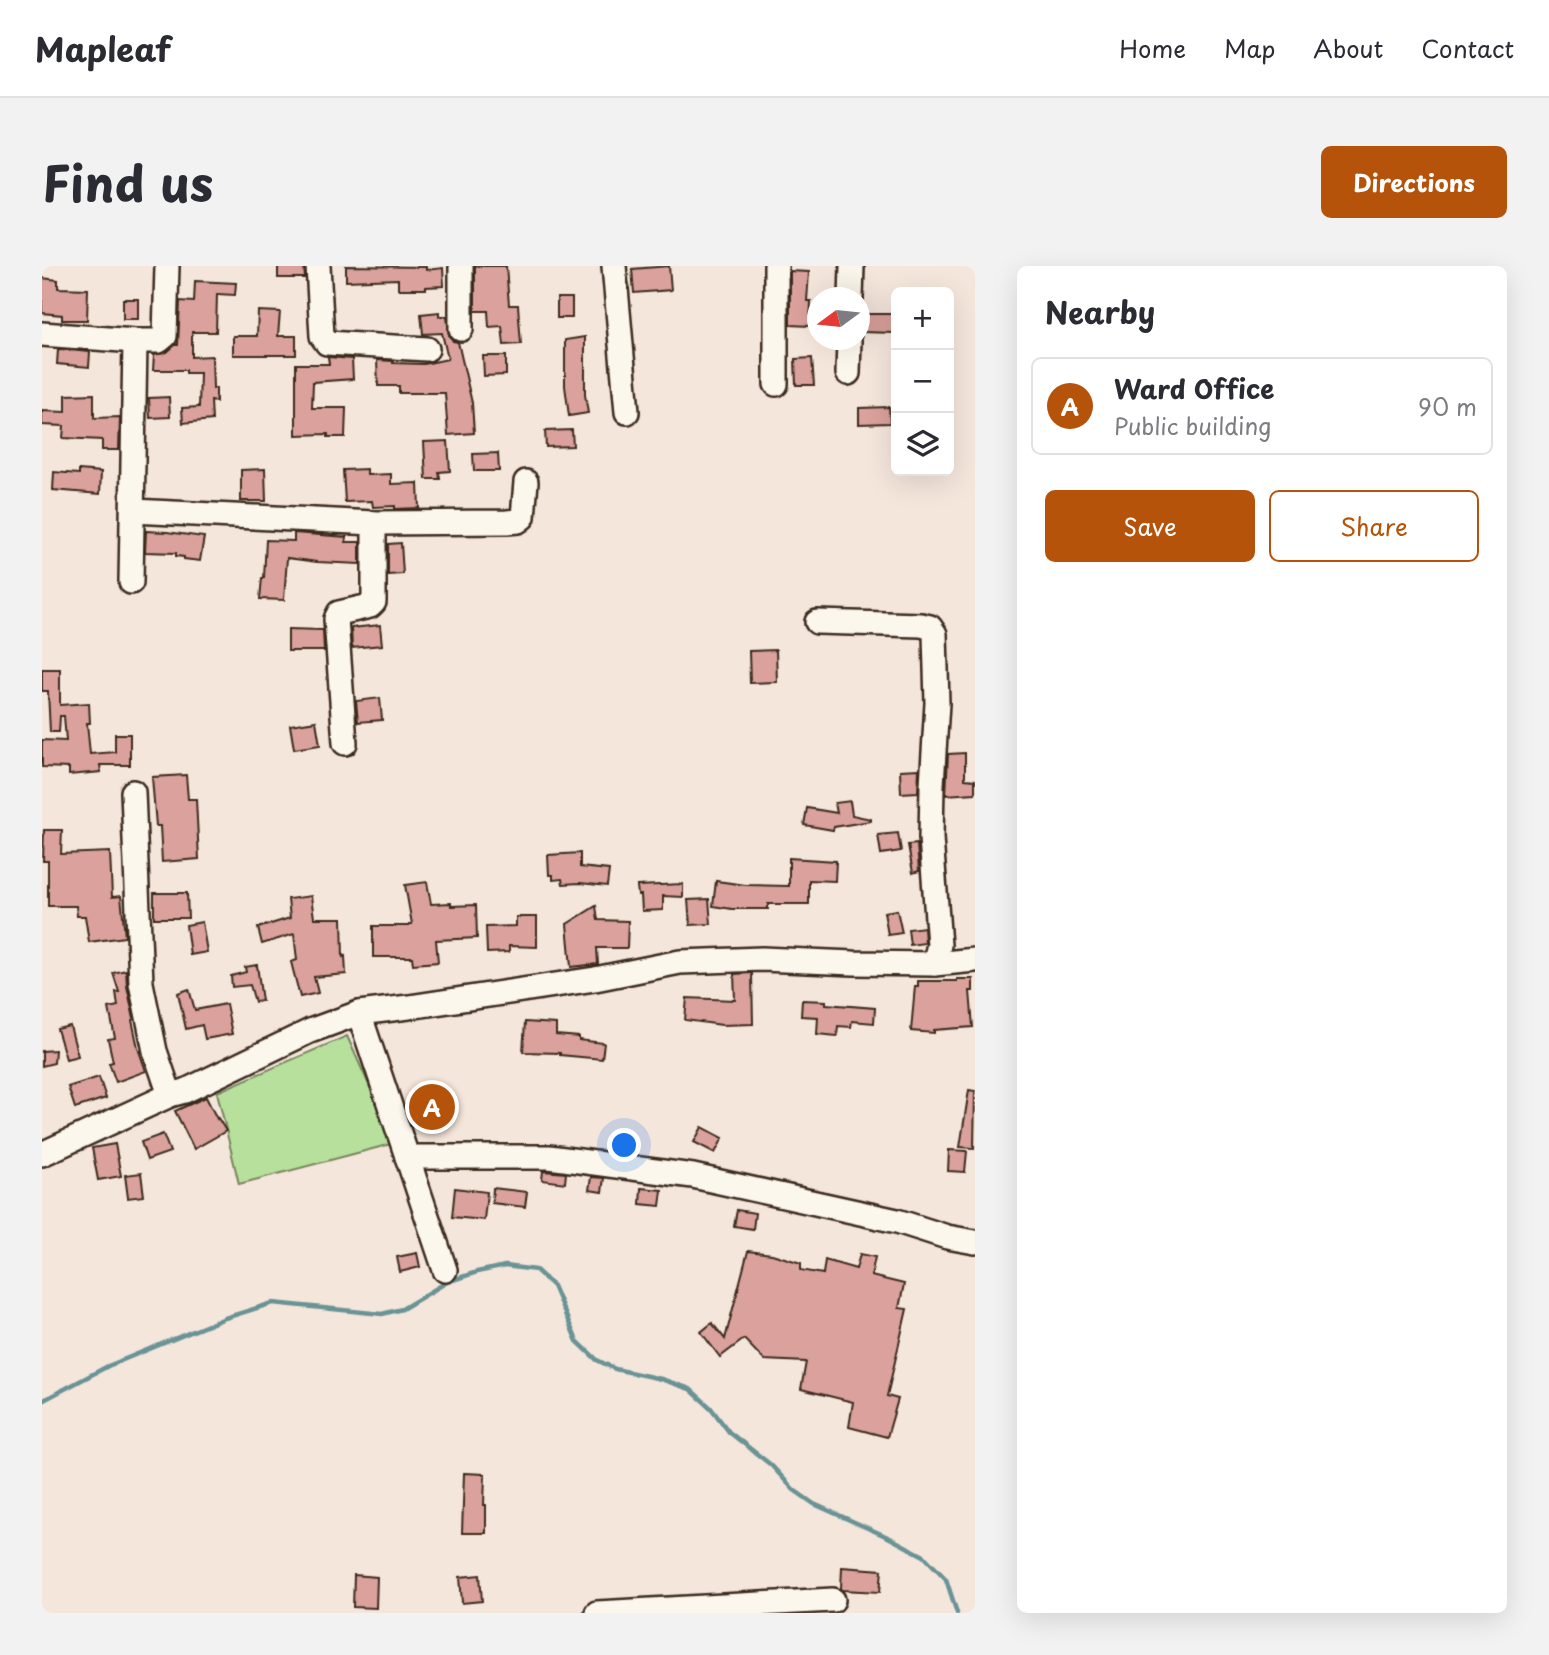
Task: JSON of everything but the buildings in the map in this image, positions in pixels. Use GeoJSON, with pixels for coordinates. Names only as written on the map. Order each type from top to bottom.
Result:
{"type":"FeatureCollection","features":[{"type":"Feature","properties":{"kind":"street"},"geometry":{"type":"LineString","coordinates":[[42,334],[159,341],[165,336],[167,266]]}},
{"type":"Feature","properties":{"kind":"street"},"geometry":{"type":"LineString","coordinates":[[318,266],[322,336],[327,343],[427,349]]}},
{"type":"Feature","properties":{"kind":"street"},"geometry":{"type":"LineString","coordinates":[[461,266],[461,329]]}},
{"type":"Feature","properties":{"kind":"street"},"geometry":{"type":"LineString","coordinates":[[614,266],[627,412]]}},
{"type":"Feature","properties":{"kind":"street"},"geometry":{"type":"LineString","coordinates":[[776,266],[776,384]]}},
{"type":"Feature","properties":{"kind":"street"},"geometry":{"type":"LineString","coordinates":[[851,287],[852,266]]}},
{"type":"Feature","properties":{"kind":"street"},"geometry":{"type":"LineString","coordinates":[[131,582],[135,341]]}},
{"type":"Feature","properties":{"kind":"street"},"geometry":{"type":"LineString","coordinates":[[848,373],[849,350]]}},
{"type":"Feature","properties":{"kind":"street"},"geometry":{"type":"LineString","coordinates":[[132,512],[374,523],[518,521],[523,517],[526,482]]}},
{"type":"Feature","properties":{"kind":"street"},"geometry":{"type":"LineString","coordinates":[[345,743],[336,618],[339,613],[370,606],[374,602],[374,523]]}},
{"type":"Feature","properties":{"kind":"street"},"geometry":{"type":"LineString","coordinates":[[817,622],[922,625],[930,627],[935,634],[937,703],[931,838],[939,946],[934,964]]}},
{"type":"Feature","properties":{"kind":"street"},"geometry":{"type":"LineString","coordinates":[[133,792],[141,983],[155,1051],[170,1095]]}},
{"type":"Feature","properties":{"kind":"street"},"geometry":{"type":"LineString","coordinates":[[42,1154],[170,1095],[185,1091],[310,1031],[359,1013],[595,979],[680,962],[762,959],[934,964],[975,960]]}},
{"type":"Feature","properties":{"kind":"street"},"geometry":{"type":"LineString","coordinates":[[359,1013],[445,1270]]}},
{"type":"Feature","properties":{"kind":"street"},"geometry":{"type":"LineString","coordinates":[[407,1157],[549,1157],[693,1176],[897,1221],[947,1237],[975,1242]]}},
{"type":"Feature","properties":{"kind":"street"},"geometry":{"type":"LineString","coordinates":[[597,1613],[834,1600]]}},
{"type":"Feature","properties":{"kind":"green space"},"geometry":{"type":"Polygon","coordinates":[[[347,1036],[395,1143],[239,1184],[217,1092],[347,1036]]]}},
{"type":"Feature","properties":{"kind":"waterway"},"geometry":{"type":"LineString","coordinates":[[42,1401],[108,1366],[225,1318],[273,1303],[382,1314],[402,1309],[447,1282],[477,1272],[505,1266],[536,1270],[553,1286],[577,1341],[597,1360],[615,1369],[661,1379],[690,1389],[711,1408],[729,1432],[771,1465],[794,1490],[814,1504],[924,1556],[946,1579],[957,1613]]}},
{"type":"Feature","properties":{"kind":"place","name":"Ward Office"},"geometry":{"type":"Point","coordinates":[432,1107]}}]}
